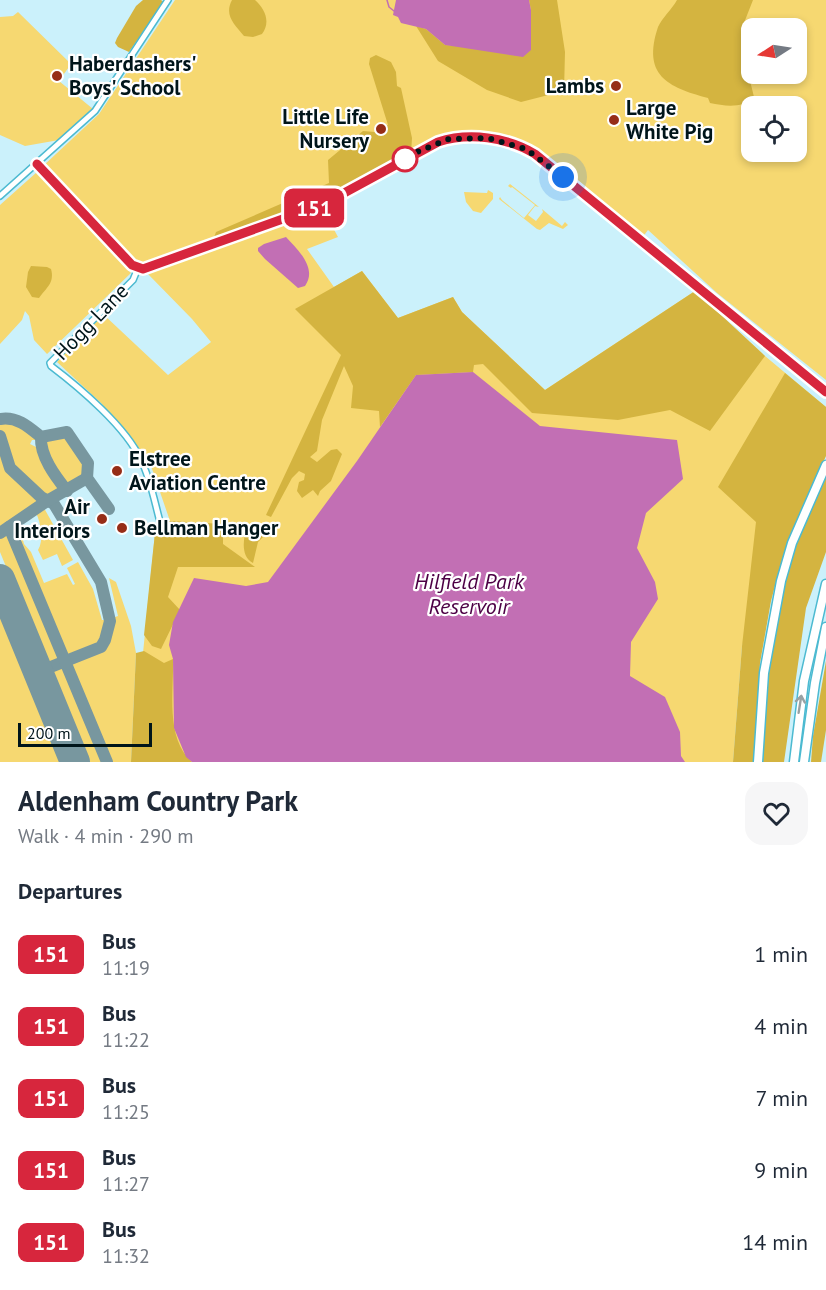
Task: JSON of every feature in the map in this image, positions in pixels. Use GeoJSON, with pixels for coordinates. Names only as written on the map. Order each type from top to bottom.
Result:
{"type":"FeatureCollection","features":[{"type":"Feature","properties":{"kind":"highway"},"geometry":{"type":"LineString","coordinates":[[758,762],[764,673],[781,581],[792,543],[826,465]]}},
{"type":"Feature","properties":{"kind":"highway"},"geometry":{"type":"LineString","coordinates":[[794,762],[804,681],[826,584]]}},
{"type":"Feature","properties":{"kind":"highway"},"geometry":{"type":"LineString","coordinates":[[804,762],[815,683],[826,627]]}},
{"type":"Feature","properties":{"kind":"street"},"geometry":{"type":"LineString","coordinates":[[0,196],[95,111],[168,0]]}},
{"type":"Feature","properties":{"kind":"street"},"geometry":{"type":"LineString","coordinates":[[37,164],[128,261],[138,268],[147,269],[322,205],[438,142],[453,138],[488,138],[515,144],[535,154],[826,392]]}},
{"type":"Feature","properties":{"kind":"street","name":"Hogg Lane"},"geometry":{"type":"LineString","coordinates":[[138,268],[133,280],[50,363],[89,397],[120,430],[141,459],[159,518]]}},
{"type":"Feature","properties":{"kind":"shaded area"},"geometry":{"type":"Polygon","coordinates":[[[143,0],[164,2],[129,52],[115,43],[136,6],[143,0]]]}},
{"type":"Feature","properties":{"kind":"shaded area"},"geometry":{"type":"Polygon","coordinates":[[[175,0],[826,0],[826,380],[717,293],[648,230],[642,238],[529,147],[512,139],[483,134],[450,137],[411,154],[329,199],[150,264],[141,265],[135,262],[43,166],[99,114],[175,0]]]}},
{"type":"Feature","properties":{"kind":"shaded area"},"geometry":{"type":"Polygon","coordinates":[[[232,0],[255,0],[259,4],[266,20],[262,34],[253,37],[244,36],[230,15],[232,0]]]}},
{"type":"Feature","properties":{"kind":"shaded area"},"geometry":{"type":"Polygon","coordinates":[[[529,0],[557,0],[565,52],[564,91],[521,102],[487,90],[438,61],[416,26],[426,29],[445,45],[531,50],[529,0]]]}},
{"type":"Feature","properties":{"kind":"shaded area"},"geometry":{"type":"Polygon","coordinates":[[[677,0],[753,0],[746,18],[741,18],[741,84],[751,84],[754,96],[741,96],[739,105],[722,105],[710,103],[708,98],[670,83],[656,68],[653,57],[654,43],[660,24],[677,0]]]}},
{"type":"Feature","properties":{"kind":"shaded area"},"geometry":{"type":"Polygon","coordinates":[[[18,12],[71,64],[59,81],[93,109],[59,140],[25,146],[0,135],[0,17],[13,16],[18,12]]]}},
{"type":"Feature","properties":{"kind":"shaded area"},"geometry":{"type":"Polygon","coordinates":[[[376,55],[391,62],[396,72],[397,86],[401,88],[412,138],[411,154],[329,199],[212,243],[216,232],[329,183],[328,160],[363,131],[375,132],[388,125],[369,64],[370,58],[376,55]]]}},
{"type":"Feature","properties":{"kind":"shaded area"},"geometry":{"type":"Polygon","coordinates":[[[37,172],[131,273],[47,354],[34,340],[29,316],[25,311],[22,320],[0,344],[0,205],[37,172]]]}},
{"type":"Feature","properties":{"kind":"shaded area"},"geometry":{"type":"Polygon","coordinates":[[[510,184],[539,207],[535,206],[528,215],[536,221],[543,212],[542,209],[562,226],[565,222],[568,225],[563,229],[549,223],[540,230],[537,229],[499,199],[500,197],[524,218],[535,205],[508,186],[510,184]]]}},
{"type":"Feature","properties":{"kind":"shaded area"},"geometry":{"type":"Polygon","coordinates":[[[488,190],[493,193],[493,199],[481,213],[473,211],[466,202],[464,192],[487,193],[488,190]]]}},
{"type":"Feature","properties":{"kind":"shaded area"},"geometry":{"type":"Polygon","coordinates":[[[323,209],[338,237],[307,249],[334,287],[362,271],[398,318],[453,297],[462,312],[545,390],[695,291],[765,356],[826,407],[742,646],[733,762],[139,762],[135,733],[155,533],[170,521],[150,463],[101,403],[57,362],[103,314],[168,375],[211,342],[146,272],[323,209]]]}},
{"type":"Feature","properties":{"kind":"shaded area"},"geometry":{"type":"Polygon","coordinates":[[[31,266],[51,269],[51,282],[39,298],[32,297],[26,287],[31,266]]]}},
{"type":"Feature","properties":{"kind":"shaded area"},"geometry":{"type":"Polygon","coordinates":[[[362,271],[398,318],[453,297],[462,312],[545,390],[695,291],[765,356],[710,431],[670,410],[618,420],[532,413],[483,364],[474,365],[473,372],[416,375],[380,427],[379,411],[351,408],[353,386],[344,366],[322,420],[317,451],[310,457],[317,462],[331,450],[337,449],[342,454],[331,481],[318,496],[313,490],[302,498],[297,491],[299,482],[304,480],[305,474],[299,471],[292,478],[271,517],[266,515],[341,355],[295,309],[362,271]]]}},
{"type":"Feature","properties":{"kind":"shaded area"},"geometry":{"type":"Polygon","coordinates":[[[785,373],[826,407],[826,456],[795,525],[771,601],[760,663],[755,762],[733,762],[742,646],[756,522],[718,487],[785,373]]]}},
{"type":"Feature","properties":{"kind":"shaded area"},"geometry":{"type":"Polygon","coordinates":[[[0,421],[13,422],[38,438],[39,440],[32,440],[30,444],[38,448],[52,476],[62,487],[48,497],[43,497],[11,465],[0,430],[0,421]]]}},
{"type":"Feature","properties":{"kind":"shaded area"},"geometry":{"type":"Polygon","coordinates":[[[65,437],[82,462],[82,474],[66,485],[56,473],[43,445],[45,442],[65,437]]]}},
{"type":"Feature","properties":{"kind":"shaded area"},"geometry":{"type":"Polygon","coordinates":[[[0,445],[8,470],[42,501],[0,530],[0,445]]]}},
{"type":"Feature","properties":{"kind":"shaded area"},"geometry":{"type":"Polygon","coordinates":[[[826,472],[826,552],[806,608],[784,762],[763,762],[768,669],[775,616],[793,553],[826,472]]]}},
{"type":"Feature","properties":{"kind":"shaded area"},"geometry":{"type":"Polygon","coordinates":[[[44,508],[73,560],[62,566],[57,554],[43,560],[38,550],[41,532],[36,513],[44,508]]]}},
{"type":"Feature","properties":{"kind":"shaded area"},"geometry":{"type":"Polygon","coordinates":[[[162,522],[223,524],[223,544],[255,567],[178,567],[168,597],[180,610],[161,649],[152,646],[144,635],[155,533],[162,522]]]}},
{"type":"Feature","properties":{"kind":"shaded area"},"geometry":{"type":"Polygon","coordinates":[[[255,523],[266,526],[267,533],[258,542],[253,563],[244,551],[244,540],[248,525],[255,523]]]}},
{"type":"Feature","properties":{"kind":"shaded area"},"geometry":{"type":"Polygon","coordinates":[[[16,526],[20,528],[24,544],[31,552],[44,583],[67,574],[73,585],[75,584],[67,568],[78,562],[93,589],[102,620],[107,620],[104,641],[108,640],[112,618],[118,616],[109,578],[116,582],[131,626],[136,653],[131,762],[86,762],[0,552],[0,537],[16,526]]]}},
{"type":"Feature","properties":{"kind":"shaded area"},"geometry":{"type":"Polygon","coordinates":[[[0,605],[64,762],[0,762],[0,605]]]}},
{"type":"Feature","properties":{"kind":"shaded area"},"geometry":{"type":"Polygon","coordinates":[[[144,651],[164,663],[173,659],[174,727],[183,752],[192,762],[131,762],[136,653],[144,651]]]}},
{"type":"Feature","properties":{"kind":"shaded area"},"geometry":{"type":"Polygon","coordinates":[[[826,661],[826,730],[821,762],[811,762],[813,736],[826,661]]]}},
{"type":"Feature","properties":{"kind":"water"},"geometry":{"type":"Polygon","coordinates":[[[396,0],[529,0],[531,50],[523,57],[445,45],[426,29],[401,23],[398,17],[393,15],[396,0]]]}},
{"type":"Feature","properties":{"kind":"water"},"geometry":{"type":"Polygon","coordinates":[[[286,237],[308,266],[308,279],[305,286],[298,288],[258,251],[258,248],[264,244],[286,237]]]}},
{"type":"Feature","properties":{"kind":"water","name":"Hilfield Park Reservoir"},"geometry":{"type":"Polygon","coordinates":[[[473,372],[540,426],[677,440],[683,479],[646,513],[637,548],[655,582],[658,599],[631,642],[630,676],[665,697],[680,732],[681,756],[685,762],[192,762],[186,757],[174,728],[173,659],[169,645],[173,622],[194,578],[246,586],[268,582],[357,461],[416,375],[473,372]]]}},
{"type":"Feature","properties":{"kind":"waterway"},"geometry":{"type":"LineString","coordinates":[[387,0],[389,7],[394,11]]}},
{"type":"Feature","properties":{"kind":"taxiway"},"geometry":{"type":"LineString","coordinates":[[0,419],[17,421],[41,437],[67,432],[88,463],[87,478],[109,509]]}},
{"type":"Feature","properties":{"kind":"taxiway"},"geometry":{"type":"LineString","coordinates":[[0,436],[10,468],[41,497],[54,504],[101,582],[110,621],[101,647],[38,672]]}},
{"type":"Feature","properties":{"kind":"taxiway"},"geometry":{"type":"LineString","coordinates":[[41,437],[46,458],[67,491]]}},
{"type":"Feature","properties":{"kind":"taxiway"},"geometry":{"type":"LineString","coordinates":[[0,533],[47,501],[87,478]]}},
{"type":"Feature","properties":{"kind":"taxiway"},"geometry":{"type":"LineString","coordinates":[[9,527],[107,762]]}},
{"type":"Feature","properties":{"kind":"runway"},"geometry":{"type":"LineString","coordinates":[[0,579],[75,762]]}},
{"type":"Feature","properties":{"kind":"bus line","name":"151"},"geometry":{"type":"LineString","coordinates":[[37,164],[132,265],[147,269],[322,205],[438,142],[475,137],[515,144],[535,154],[826,392]]}},
{"type":"Feature","properties":{"kind":"place","name":"Haberdashers' Boys' School"},"geometry":{"type":"Point","coordinates":[57,76]}},
{"type":"Feature","properties":{"kind":"place","name":"Lambs"},"geometry":{"type":"Point","coordinates":[616,86]}},
{"type":"Feature","properties":{"kind":"place","name":"Large White Pig"},"geometry":{"type":"Point","coordinates":[614,120]}},
{"type":"Feature","properties":{"kind":"place","name":"Little Life Nursery"},"geometry":{"type":"Point","coordinates":[381,129]}},
{"type":"Feature","properties":{"kind":"place","name":"Elstree Aviation Centre"},"geometry":{"type":"Point","coordinates":[117,471]}},
{"type":"Feature","properties":{"kind":"place","name":"Air Interiors"},"geometry":{"type":"Point","coordinates":[102,519]}},
{"type":"Feature","properties":{"kind":"place","name":"Bellman Hanger"},"geometry":{"type":"Point","coordinates":[122,528]}},
{"type":"Feature","properties":{"kind":"route"},"geometry":{"type":"LineString","coordinates":[[405,159],[398,164],[438,142],[449,139],[488,138],[526,149],[563,177]]}}]}
